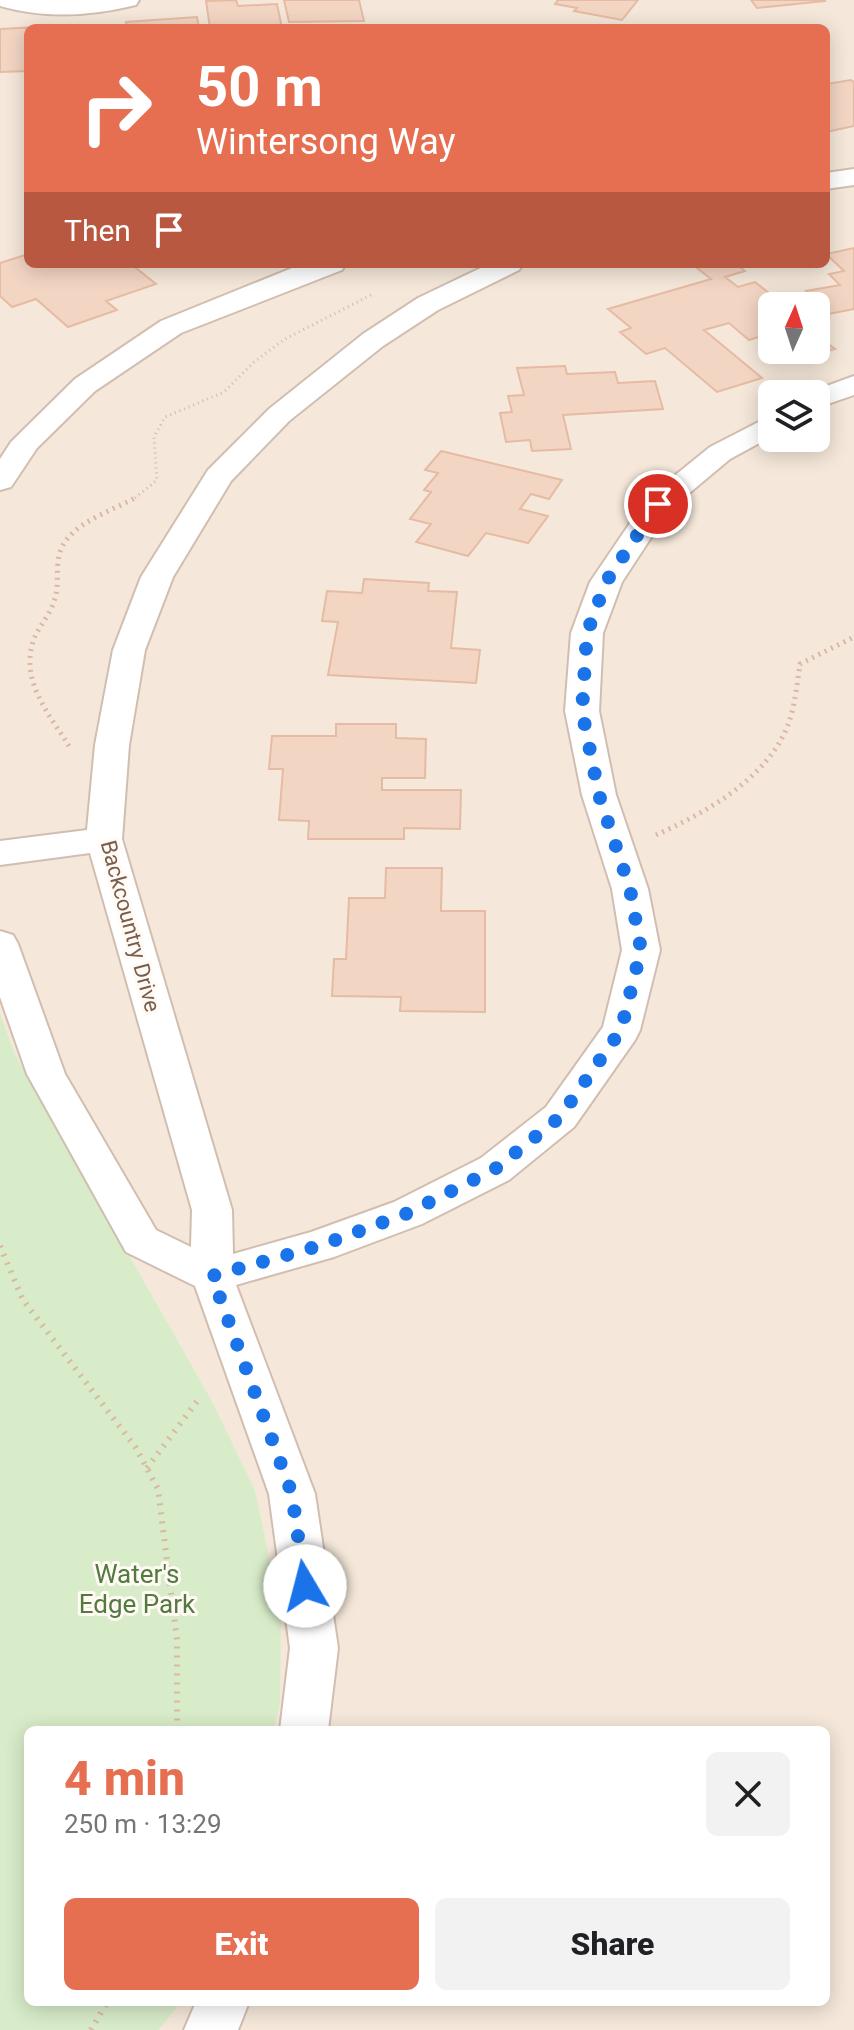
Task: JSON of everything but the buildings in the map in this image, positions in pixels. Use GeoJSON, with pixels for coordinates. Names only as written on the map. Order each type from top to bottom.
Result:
{"type":"FeatureCollection","features":[{"type":"Feature","properties":{"kind":"street"},"geometry":{"type":"LineString","coordinates":[[3,0],[20,6],[78,9],[128,0]]}},
{"type":"Feature","properties":{"kind":"street"},"geometry":{"type":"LineString","coordinates":[[830,180],[854,177]]}},
{"type":"Feature","properties":{"kind":"street"},"geometry":{"type":"LineString","coordinates":[[0,481],[26,442],[85,385],[171,327],[318,268]]}},
{"type":"Feature","properties":{"kind":"street","name":"Backcountry Drive"},"geometry":{"type":"LineString","coordinates":[[304,1726],[314,1648],[292,1494],[212,1276],[212,1210],[104,839],[112,745],[129,650],[157,577],[219,476],[279,415],[373,340],[428,304],[502,268]]}},
{"type":"Feature","properties":{"kind":"street"},"geometry":{"type":"LineString","coordinates":[[830,394],[854,385]]}},
{"type":"Feature","properties":{"kind":"street"},"geometry":{"type":"LineString","coordinates":[[0,944],[46,1074],[141,1241],[212,1276],[319,1246],[408,1213],[495,1169],[560,1117],[621,1030],[641,950],[630,889],[599,795],[582,711],[587,633],[606,582],[658,504],[720,453],[758,432]]}},
{"type":"Feature","properties":{"kind":"street"},"geometry":{"type":"LineString","coordinates":[[0,853],[104,839]]}},
{"type":"Feature","properties":{"kind":"street"},"geometry":{"type":"LineString","coordinates":[[211,2030],[221,2006]]}},
{"type":"Feature","properties":{"kind":"path"},"geometry":{"type":"LineString","coordinates":[[618,851],[669,830],[752,774],[781,741],[795,702],[800,664],[854,637]]}},
{"type":"Feature","properties":{"kind":"path"},"geometry":{"type":"LineString","coordinates":[[0,1246],[23,1300],[136,1448],[158,1489],[177,1640],[177,1726]]}},
{"type":"Feature","properties":{"kind":"path"},"geometry":{"type":"LineString","coordinates":[[147,1468],[201,1396]]}},
{"type":"Feature","properties":{"kind":"path"},"geometry":{"type":"LineString","coordinates":[[91,2030],[105,2006]]}},
{"type":"Feature","properties":{"kind":"shaded area"},"geometry":{"type":"Polygon","coordinates":[[[0,0],[854,0],[854,2030],[159,2030],[178,2006],[830,2006],[830,1726],[275,1726],[280,1703],[255,1490],[212,1401],[15,1054],[0,1013],[0,0]]]}},
{"type":"Feature","properties":{"kind":"green space","name":"Water's Edge Park"},"geometry":{"type":"Polygon","coordinates":[[[0,1013],[15,1054],[212,1401],[255,1490],[281,1615],[280,1703],[275,1726],[24,1726],[24,2006],[178,2006],[159,2030],[0,2030],[0,1013]]]}},
{"type":"Feature","properties":{"kind":"route"},"geometry":{"type":"LineString","coordinates":[[305,1586],[292,1494],[212,1276],[319,1246],[408,1213],[495,1169],[560,1117],[621,1030],[641,950],[630,889],[599,795],[582,711],[587,633],[606,582],[658,504]]}}]}
